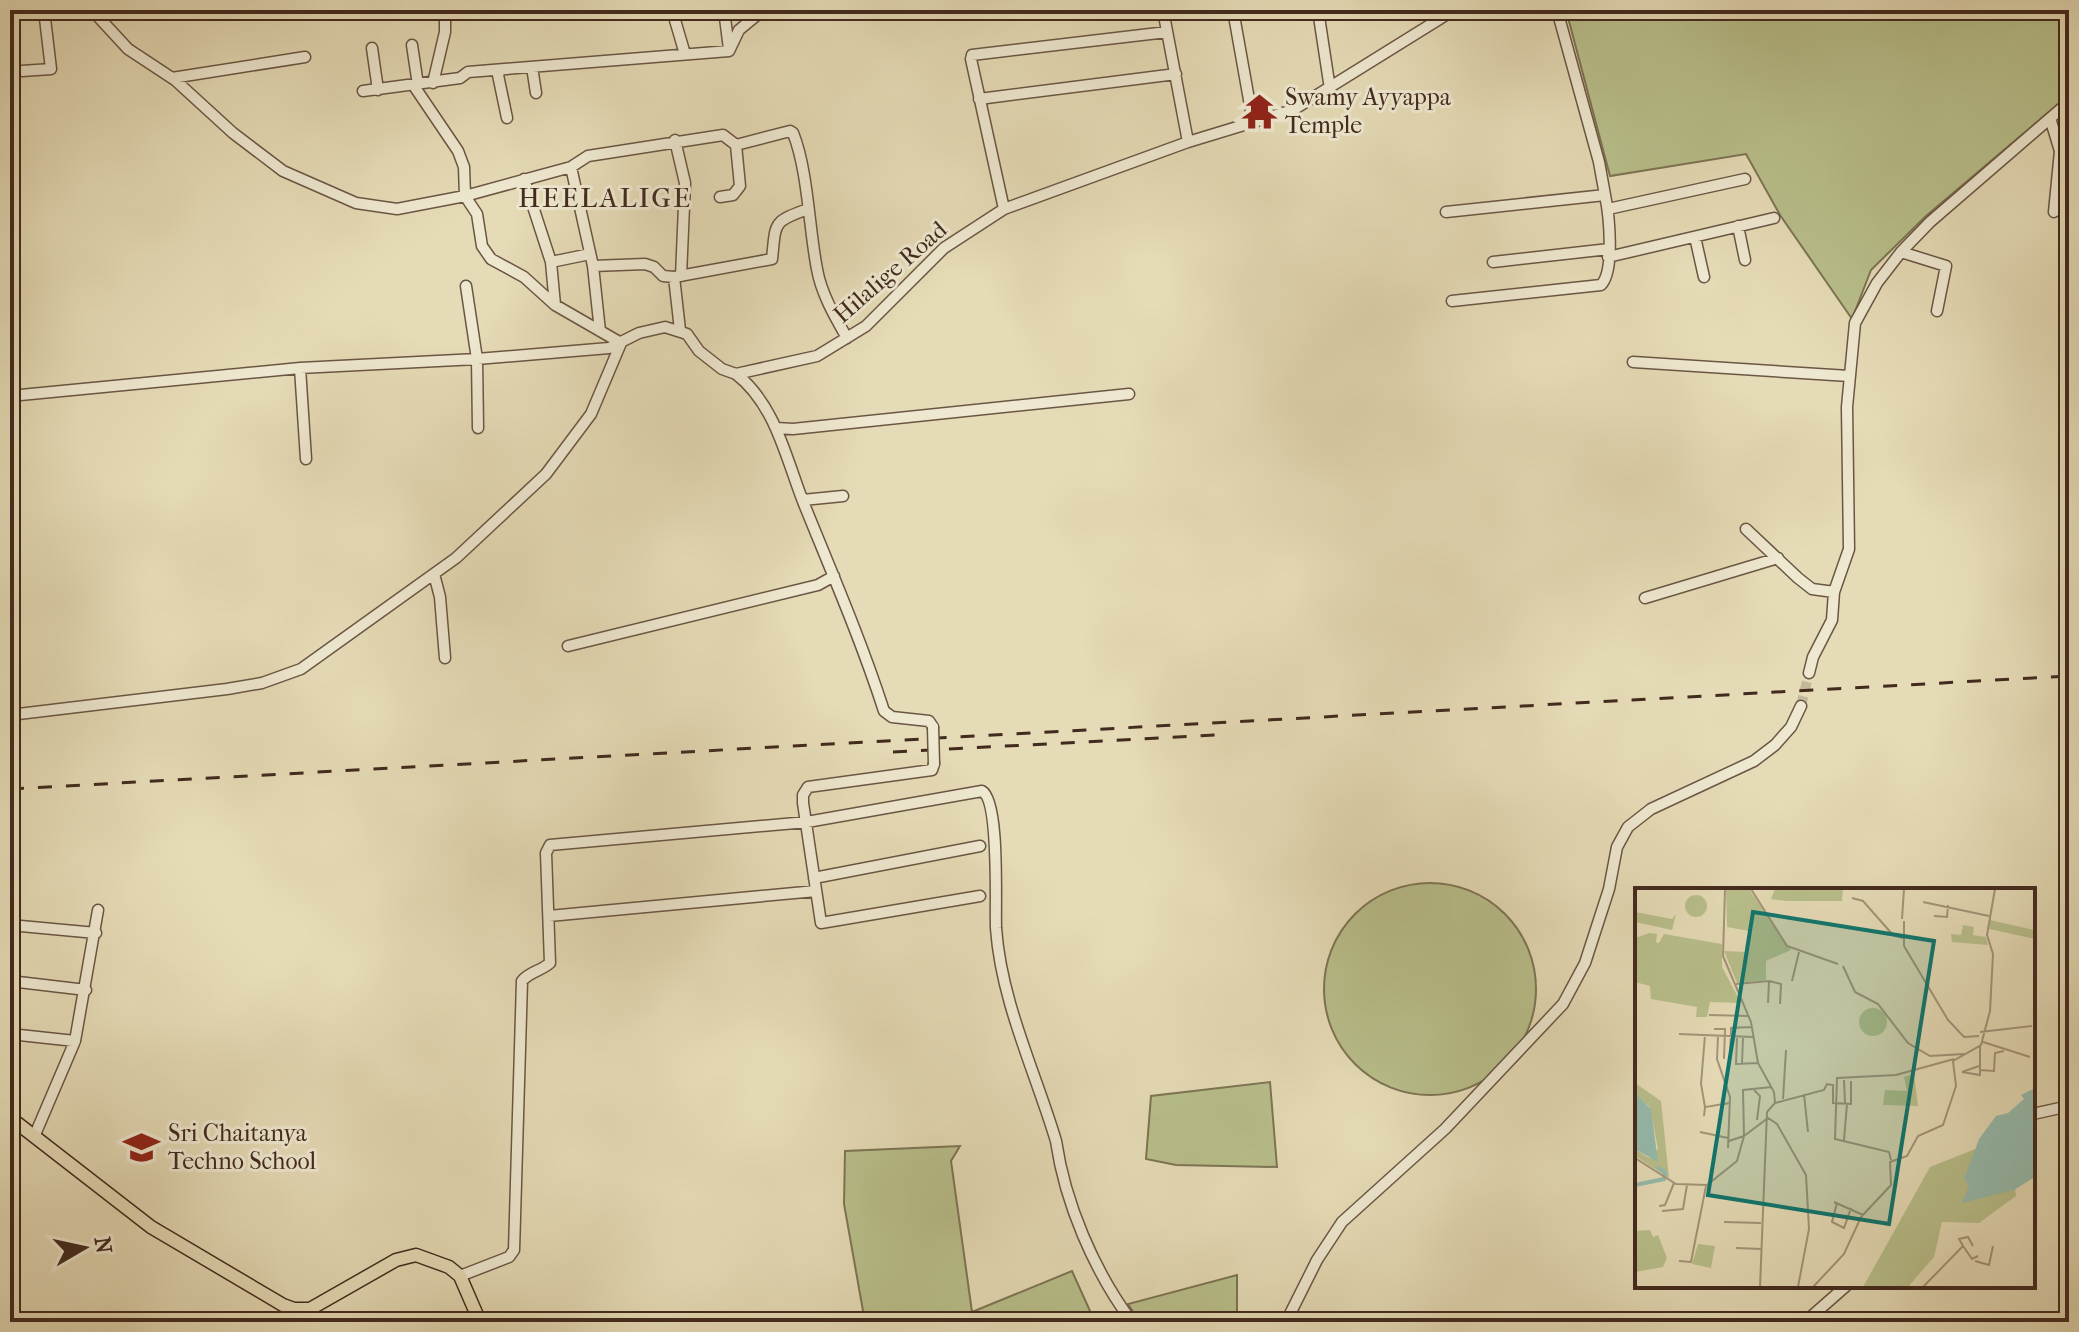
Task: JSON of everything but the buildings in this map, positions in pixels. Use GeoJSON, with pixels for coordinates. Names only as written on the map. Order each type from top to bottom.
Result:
{"type":"FeatureCollection","features":[{"type":"Feature","properties":{"kind":"main road"},"geometry":{"type":"LineString","coordinates":[[10,1121],[17,1123],[151,1227],[283,1305],[310,1309],[396,1260],[416,1255],[449,1267],[460,1276],[480,1322]]}},
{"type":"Feature","properties":{"kind":"street"},"geometry":{"type":"LineString","coordinates":[[22,71],[51,69],[44,10]]}},
{"type":"Feature","properties":{"kind":"street"},"geometry":{"type":"LineString","coordinates":[[92,10],[128,49],[172,78],[233,133],[283,171],[356,203],[397,209],[465,196],[571,167],[588,156],[675,140],[723,135],[736,145],[740,186],[733,195],[720,197]]}},
{"type":"Feature","properties":{"kind":"street"},"geometry":{"type":"LineString","coordinates":[[433,83],[445,32],[445,10]]}},
{"type":"Feature","properties":{"kind":"street"},"geometry":{"type":"LineString","coordinates":[[672,10],[685,54]]}},
{"type":"Feature","properties":{"kind":"street"},"geometry":{"type":"LineString","coordinates":[[724,10],[729,51]]}},
{"type":"Feature","properties":{"kind":"street"},"geometry":{"type":"LineString","coordinates":[[729,51],[739,30],[763,10]]}},
{"type":"Feature","properties":{"kind":"street"},"geometry":{"type":"LineString","coordinates":[[1163,10],[1188,142]]}},
{"type":"Feature","properties":{"kind":"street"},"geometry":{"type":"LineString","coordinates":[[1233,10],[1253,122]]}},
{"type":"Feature","properties":{"kind":"street"},"geometry":{"type":"LineString","coordinates":[[1318,10],[1330,89]]}},
{"type":"Feature","properties":{"kind":"street","name":"Hilalige Road"},"geometry":{"type":"LineString","coordinates":[[736,374],[817,356],[847,338],[866,326],[944,248],[1004,209],[1188,142],[1293,110],[1454,10]]}},
{"type":"Feature","properties":{"kind":"street"},"geometry":{"type":"LineString","coordinates":[[1452,301],[1601,285],[1607,279],[1608,209],[1599,162],[1557,10]]}},
{"type":"Feature","properties":{"kind":"street"},"geometry":{"type":"LineString","coordinates":[[1004,209],[971,59],[976,54],[1167,32]]}},
{"type":"Feature","properties":{"kind":"street"},"geometry":{"type":"LineString","coordinates":[[412,45],[416,86],[458,151],[464,167],[465,196],[477,214],[482,246],[491,259],[524,277],[555,305],[621,343]]}},
{"type":"Feature","properties":{"kind":"street"},"geometry":{"type":"LineString","coordinates":[[372,48],[378,90]]}},
{"type":"Feature","properties":{"kind":"street"},"geometry":{"type":"LineString","coordinates":[[363,91],[433,83],[460,78],[468,72],[729,51]]}},
{"type":"Feature","properties":{"kind":"street"},"geometry":{"type":"LineString","coordinates":[[172,78],[305,57]]}},
{"type":"Feature","properties":{"kind":"street"},"geometry":{"type":"LineString","coordinates":[[532,67],[536,93]]}},
{"type":"Feature","properties":{"kind":"street"},"geometry":{"type":"LineString","coordinates":[[500,70],[498,75],[507,118]]}},
{"type":"Feature","properties":{"kind":"street"},"geometry":{"type":"LineString","coordinates":[[979,99],[1176,74]]}},
{"type":"Feature","properties":{"kind":"street"},"geometry":{"type":"LineString","coordinates":[[1809,673],[1813,657],[1832,620],[1834,592],[1849,549],[1849,376],[1855,323],[1877,283],[1930,222],[2069,102]]}},
{"type":"Feature","properties":{"kind":"street"},"geometry":{"type":"LineString","coordinates":[[2050,118],[2060,151],[2054,212]]}},
{"type":"Feature","properties":{"kind":"street"},"geometry":{"type":"LineString","coordinates":[[736,145],[790,131],[793,133],[817,273],[847,338]]}},
{"type":"Feature","properties":{"kind":"street"},"geometry":{"type":"LineString","coordinates":[[675,140],[685,183],[678,276],[680,330]]}},
{"type":"Feature","properties":{"kind":"street"},"geometry":{"type":"LineString","coordinates":[[2060,151],[2069,160]]}},
{"type":"Feature","properties":{"kind":"street"},"geometry":{"type":"LineString","coordinates":[[571,167],[593,266],[600,331]]}},
{"type":"Feature","properties":{"kind":"street"},"geometry":{"type":"LineString","coordinates":[[524,179],[551,262],[555,305]]}},
{"type":"Feature","properties":{"kind":"street"},"geometry":{"type":"LineString","coordinates":[[1608,209],[1745,179]]}},
{"type":"Feature","properties":{"kind":"street"},"geometry":{"type":"LineString","coordinates":[[1446,212],[1605,195]]}},
{"type":"Feature","properties":{"kind":"street"},"geometry":{"type":"LineString","coordinates":[[593,266],[645,264],[654,267],[663,276],[678,276],[772,259],[777,223],[782,218],[808,209]]}},
{"type":"Feature","properties":{"kind":"street"},"geometry":{"type":"LineString","coordinates":[[1493,262],[1608,253],[1774,218]]}},
{"type":"Feature","properties":{"kind":"street"},"geometry":{"type":"LineString","coordinates":[[1738,226],[1745,260]]}},
{"type":"Feature","properties":{"kind":"street"},"geometry":{"type":"LineString","coordinates":[[1695,237],[1704,277]]}},
{"type":"Feature","properties":{"kind":"street"},"geometry":{"type":"LineString","coordinates":[[1901,252],[1946,266],[1937,311]]}},
{"type":"Feature","properties":{"kind":"street"},"geometry":{"type":"LineString","coordinates":[[551,262],[590,254]]}},
{"type":"Feature","properties":{"kind":"street"},"geometry":{"type":"LineString","coordinates":[[466,286],[477,359],[478,428]]}},
{"type":"Feature","properties":{"kind":"street"},"geometry":{"type":"LineString","coordinates":[[11,392],[300,368],[477,359],[609,348],[639,333],[665,327],[680,330],[687,334],[699,351],[752,387],[776,428],[865,650],[884,711],[892,717],[929,721],[933,727],[932,770],[808,787],[803,795],[821,923],[980,896]]}},
{"type":"Feature","properties":{"kind":"street"},"geometry":{"type":"LineString","coordinates":[[10,715],[160,698],[274,680],[301,669],[456,558],[546,474],[591,414],[621,343]]}},
{"type":"Feature","properties":{"kind":"street"},"geometry":{"type":"LineString","coordinates":[[1633,362],[1849,376]]}},
{"type":"Feature","properties":{"kind":"street"},"geometry":{"type":"LineString","coordinates":[[300,368],[306,459]]}},
{"type":"Feature","properties":{"kind":"street"},"geometry":{"type":"LineString","coordinates":[[776,428],[793,429],[1129,394]]}},
{"type":"Feature","properties":{"kind":"street"},"geometry":{"type":"LineString","coordinates":[[803,500],[843,496]]}},
{"type":"Feature","properties":{"kind":"street"},"geometry":{"type":"LineString","coordinates":[[1746,529],[1812,589],[1834,592]]}},
{"type":"Feature","properties":{"kind":"street"},"geometry":{"type":"LineString","coordinates":[[1645,598],[1778,558]]}},
{"type":"Feature","properties":{"kind":"street"},"geometry":{"type":"LineString","coordinates":[[434,574],[440,597],[445,658]]}},
{"type":"Feature","properties":{"kind":"street"},"geometry":{"type":"LineString","coordinates":[[568,646],[818,585],[834,576]]}},
{"type":"Feature","properties":{"kind":"street"},"geometry":{"type":"LineString","coordinates":[[1286,1322],[1317,1260],[1342,1222],[1445,1129],[1563,1004],[1585,963],[1609,889],[1617,847],[1628,827],[1651,809],[1754,761],[1775,745],[1791,727],[1801,706]]}},
{"type":"Feature","properties":{"kind":"street"},"geometry":{"type":"LineString","coordinates":[[460,1276],[513,1254],[522,981],[527,974],[542,970],[550,963],[546,853],[550,845],[807,822],[982,791],[989,796],[995,844],[996,931],[1003,979],[1056,1141],[1074,1211],[1105,1279],[1132,1322]]}},
{"type":"Feature","properties":{"kind":"street"},"geometry":{"type":"LineString","coordinates":[[814,878],[980,846]]}},
{"type":"Feature","properties":{"kind":"street"},"geometry":{"type":"LineString","coordinates":[[549,916],[816,891]]}},
{"type":"Feature","properties":{"kind":"street"},"geometry":{"type":"LineString","coordinates":[[34,1137],[75,1041],[98,910]]}},
{"type":"Feature","properties":{"kind":"street"},"geometry":{"type":"LineString","coordinates":[[10,925],[96,933]]}},
{"type":"Feature","properties":{"kind":"street"},"geometry":{"type":"LineString","coordinates":[[10,981],[86,990]]}},
{"type":"Feature","properties":{"kind":"street"},"geometry":{"type":"LineString","coordinates":[[10,1034],[75,1041]]}},
{"type":"Feature","properties":{"kind":"street"},"geometry":{"type":"LineString","coordinates":[[2035,1114],[2069,1106]]}},
{"type":"Feature","properties":{"kind":"street"},"geometry":{"type":"LineString","coordinates":[[1805,1322],[1844,1288]]}},
{"type":"Feature","properties":{"kind":"green space"},"geometry":{"type":"Polygon","coordinates":[[[1566,10],[2069,10],[2069,95],[1926,216],[1871,270],[1852,319],[1780,215],[1746,154],[1610,176],[1566,10]]]}},
{"type":"Feature","properties":{"kind":"green space"},"geometry":{"type":"Polygon","coordinates":[[[1430,883],[1471,891],[1505,914],[1528,948],[1536,989],[1528,1030],[1505,1064],[1471,1087],[1430,1095],[1389,1087],[1355,1064],[1332,1030],[1324,989],[1332,948],[1355,914],[1389,891],[1430,883]]]}},
{"type":"Feature","properties":{"kind":"green space"},"geometry":{"type":"Polygon","coordinates":[[[1270,1082],[1277,1167],[1176,1165],[1146,1159],[1151,1096],[1270,1082]]]}},
{"type":"Feature","properties":{"kind":"green space"},"geometry":{"type":"Polygon","coordinates":[[[960,1146],[951,1161],[972,1312],[1072,1271],[1095,1322],[865,1322],[844,1204],[845,1151],[960,1146]]]}},
{"type":"Feature","properties":{"kind":"green space"},"geometry":{"type":"Polygon","coordinates":[[[1237,1275],[1237,1322],[1140,1322],[1128,1304],[1237,1275]]]}},
{"type":"Feature","properties":{"kind":"tunnel"},"geometry":{"type":"LineString","coordinates":[[1801,706],[1809,673]]}},
{"type":"Feature","properties":{"kind":"railway"},"geometry":{"type":"LineString","coordinates":[[10,789],[2069,676]]}},
{"type":"Feature","properties":{"kind":"railway"},"geometry":{"type":"LineString","coordinates":[[893,752],[1216,735]]}},
{"type":"Feature","properties":{"kind":"place","name":"Swamy Ayyappa Temple"},"geometry":{"type":"Point","coordinates":[1259,111]}},
{"type":"Feature","properties":{"kind":"place","name":"Sri Chaitanya Techno School"},"geometry":{"type":"Point","coordinates":[142,1147]}},
{"type":"Feature","properties":{"kind":"district","name":"HEELALIGE"},"geometry":{"type":"Point","coordinates":[605,197]}}]}
